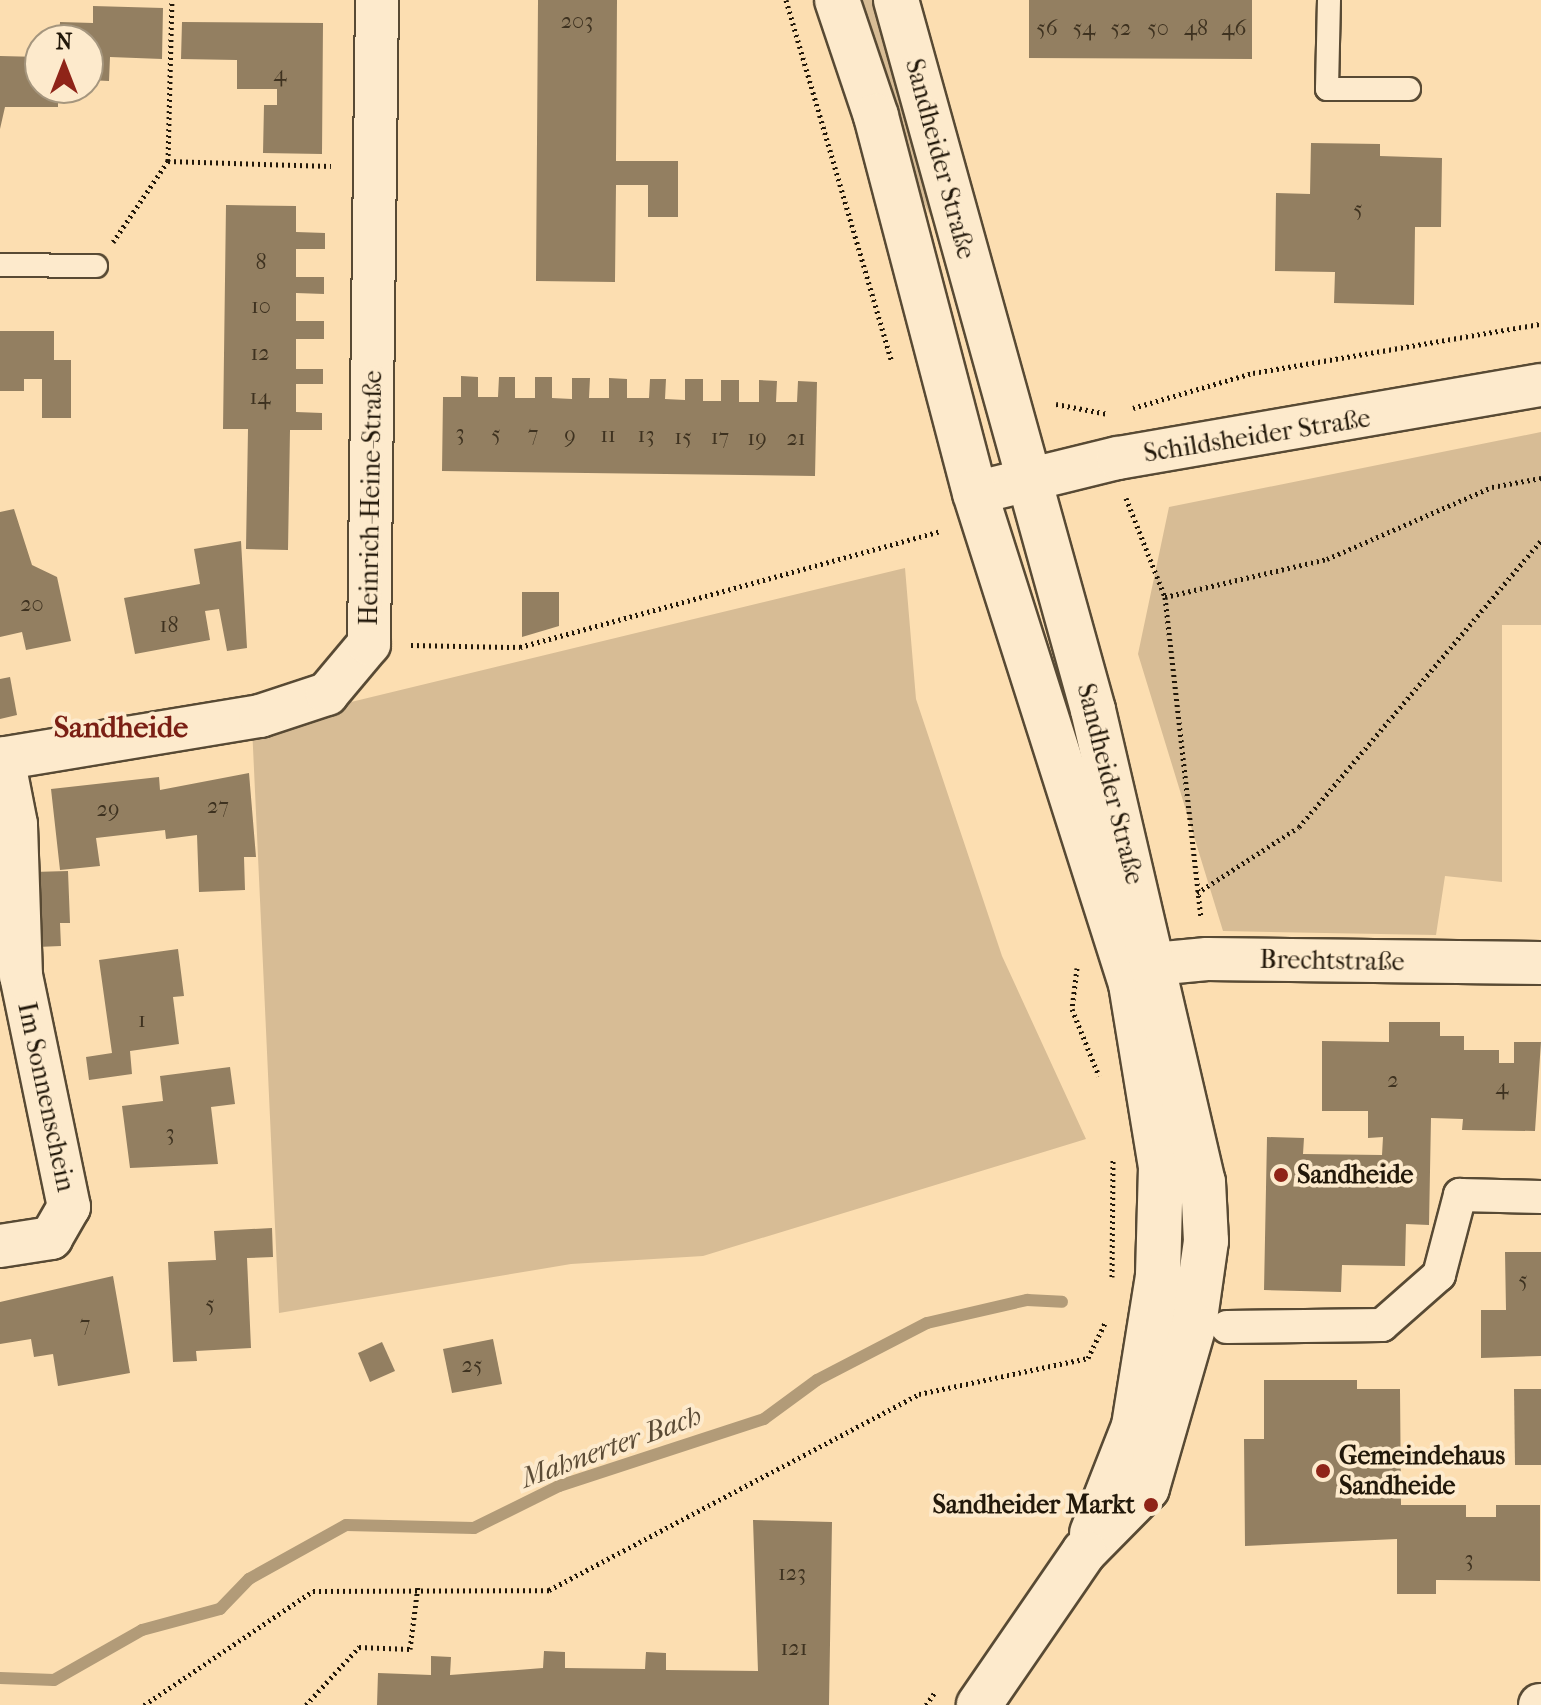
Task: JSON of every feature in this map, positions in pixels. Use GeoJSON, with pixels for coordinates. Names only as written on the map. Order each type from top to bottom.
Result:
{"type":"FeatureCollection","features":[{"type":"Feature","properties":{"kind":"street","name":"Heinrich-Heine-Straße"},"geometry":{"type":"LineString","coordinates":[[1,759],[260,716],[327,694],[369,644],[377,0]]}},
{"type":"Feature","properties":{"kind":"street","name":"Sandheider Straße"},"geometry":{"type":"LineString","coordinates":[[837,0],[876,116],[975,493],[1142,974],[1203,1182],[1206,1241],[1172,1423],[1147,1488],[1084,1552],[979,1705]]}},
{"type":"Feature","properties":{"kind":"street","name":"Sandheider Straße"},"geometry":{"type":"LineString","coordinates":[[896,0],[1029,481],[1142,974]]}},
{"type":"Feature","properties":{"kind":"street","name":"Schildsheider Straße"},"geometry":{"type":"LineString","coordinates":[[975,493],[1541,385]]}},
{"type":"Feature","properties":{"kind":"street","name":"Im Sonnenschein"},"geometry":{"type":"LineString","coordinates":[[0,1246],[51,1238],[69,1207],[21,976],[16,824],[1,759]]}},
{"type":"Feature","properties":{"kind":"street","name":"Brechtstraße"},"geometry":{"type":"LineString","coordinates":[[1142,974],[1207,959],[1541,963]]}},
{"type":"Feature","properties":{"kind":"street"},"geometry":{"type":"LineString","coordinates":[[1227,1327],[1382,1325],[1439,1275],[1460,1195],[1541,1197]]}},
{"type":"Feature","properties":{"kind":"lane"},"geometry":{"type":"LineString","coordinates":[[1329,0],[1327,89],[1409,89]]}},
{"type":"Feature","properties":{"kind":"lane"},"geometry":{"type":"LineString","coordinates":[[0,265],[96,266]]}},
{"type":"Feature","properties":{"kind":"path"},"geometry":{"type":"LineString","coordinates":[[96,266],[168,161],[172,0]]}},
{"type":"Feature","properties":{"kind":"path"},"geometry":{"type":"LineString","coordinates":[[786,0],[893,368]]}},
{"type":"Feature","properties":{"kind":"path"},"geometry":{"type":"LineString","coordinates":[[168,161],[377,168]]}},
{"type":"Feature","properties":{"kind":"path"},"geometry":{"type":"LineString","coordinates":[[1049,395],[1057,406],[1112,415],[1253,373],[1541,324]]}},
{"type":"Feature","properties":{"kind":"path"},"geometry":{"type":"LineString","coordinates":[[1165,597],[1327,559],[1492,487],[1541,478]]}},
{"type":"Feature","properties":{"kind":"path"},"geometry":{"type":"LineString","coordinates":[[1129,511],[1165,597],[1207,959]]}},
{"type":"Feature","properties":{"kind":"path"},"geometry":{"type":"LineString","coordinates":[[369,644],[520,647],[946,529]]}},
{"type":"Feature","properties":{"kind":"path"},"geometry":{"type":"LineString","coordinates":[[1197,893],[1299,827],[1541,541]]}},
{"type":"Feature","properties":{"kind":"path"},"geometry":{"type":"LineString","coordinates":[[1113,1143],[1109,1266],[1115,1293]]}},
{"type":"Feature","properties":{"kind":"path"},"geometry":{"type":"LineString","coordinates":[[144,1705],[313,1591],[418,1586],[549,1590],[919,1394],[1088,1358]]}},
{"type":"Feature","properties":{"kind":"path"},"geometry":{"type":"LineString","coordinates":[[306,1705],[359,1647],[410,1649],[418,1586]]}},
{"type":"Feature","properties":{"kind":"path"},"geometry":{"type":"LineString","coordinates":[[926,1705],[944,1679]]}},
{"type":"Feature","properties":{"kind":"shaded area"},"geometry":{"type":"Polygon","coordinates":[[[852,0],[885,0],[951,259],[905,163],[852,0]]]}},
{"type":"Feature","properties":{"kind":"shaded area"},"geometry":{"type":"Polygon","coordinates":[[[1541,432],[1541,625],[1502,625],[1502,882],[1445,876],[1436,935],[1223,931],[1138,654],[1169,507],[1541,432]]]}},
{"type":"Feature","properties":{"kind":"shaded area"},"geometry":{"type":"Polygon","coordinates":[[[905,568],[916,699],[1002,956],[1086,1139],[703,1256],[571,1264],[279,1313],[252,726],[905,568]]]}},
{"type":"Feature","properties":{"kind":"building"},"geometry":{"type":"Polygon","coordinates":[[[538,0],[617,0],[616,161],[678,161],[678,217],[648,217],[648,185],[616,185],[615,282],[536,281],[538,0]]]}},
{"type":"Feature","properties":{"kind":"building"},"geometry":{"type":"Polygon","coordinates":[[[1029,0],[1252,0],[1252,59],[1029,58],[1029,0]]]}},
{"type":"Feature","properties":{"kind":"building"},"geometry":{"type":"Polygon","coordinates":[[[93,6],[163,8],[162,59],[110,57],[109,81],[104,81],[104,24],[60,24],[93,23],[93,6]]]}},
{"type":"Feature","properties":{"kind":"building"},"geometry":{"type":"Polygon","coordinates":[[[182,22],[323,23],[322,154],[263,153],[264,105],[277,105],[277,89],[237,89],[237,60],[181,59],[182,22]]]}},
{"type":"Feature","properties":{"kind":"building"},"geometry":{"type":"Polygon","coordinates":[[[0,56],[24,57],[24,104],[58,104],[58,107],[5,107],[0,129],[0,56]]]}},
{"type":"Feature","properties":{"kind":"building"},"geometry":{"type":"Polygon","coordinates":[[[1311,143],[1380,144],[1380,156],[1442,158],[1441,227],[1415,227],[1414,305],[1334,303],[1335,272],[1275,271],[1276,193],[1310,194],[1311,143]]]}},
{"type":"Feature","properties":{"kind":"building"},"geometry":{"type":"Polygon","coordinates":[[[226,205],[296,206],[296,232],[325,233],[325,249],[296,249],[296,277],[324,277],[324,294],[296,293],[296,321],[324,321],[324,339],[296,339],[296,369],[323,369],[323,384],[296,384],[296,412],[322,413],[322,430],[290,430],[288,550],[246,549],[248,429],[223,429],[226,205]]]}},
{"type":"Feature","properties":{"kind":"building"},"geometry":{"type":"Polygon","coordinates":[[[0,331],[54,331],[54,360],[71,360],[71,418],[42,418],[42,379],[24,379],[24,391],[0,391],[0,331]]]}},
{"type":"Feature","properties":{"kind":"building"},"geometry":{"type":"Polygon","coordinates":[[[461,376],[478,377],[478,397],[498,397],[499,377],[515,377],[515,398],[535,398],[535,377],[552,377],[552,398],[572,399],[572,378],[590,378],[589,398],[609,398],[609,378],[627,379],[627,398],[649,398],[650,379],[666,379],[665,399],[685,400],[685,379],[703,379],[703,401],[721,401],[721,380],[739,380],[739,402],[759,402],[759,380],[777,381],[776,402],[797,402],[798,381],[817,382],[815,476],[442,471],[443,397],[461,397],[461,376]]]}},
{"type":"Feature","properties":{"kind":"building"},"geometry":{"type":"Polygon","coordinates":[[[14,509],[32,565],[57,577],[71,641],[26,650],[22,632],[0,637],[0,512],[14,509]]]}},
{"type":"Feature","properties":{"kind":"building"},"geometry":{"type":"Polygon","coordinates":[[[241,541],[247,648],[227,651],[219,609],[205,611],[210,640],[135,654],[124,598],[200,584],[194,549],[241,541]]]}},
{"type":"Feature","properties":{"kind":"building"},"geometry":{"type":"Polygon","coordinates":[[[522,592],[559,592],[559,626],[522,637],[522,592]]]}},
{"type":"Feature","properties":{"kind":"building"},"geometry":{"type":"Polygon","coordinates":[[[10,677],[17,715],[0,719],[0,679],[10,677]]]}},
{"type":"Feature","properties":{"kind":"building"},"geometry":{"type":"Polygon","coordinates":[[[249,773],[256,857],[244,857],[245,890],[199,892],[197,835],[166,839],[165,830],[96,838],[100,866],[60,870],[51,789],[159,777],[160,790],[249,773]]]}},
{"type":"Feature","properties":{"kind":"building"},"geometry":{"type":"Polygon","coordinates":[[[68,871],[70,923],[60,923],[61,946],[37,947],[33,872],[68,871]]]}},
{"type":"Feature","properties":{"kind":"building"},"geometry":{"type":"Polygon","coordinates":[[[178,949],[184,996],[173,997],[179,1044],[130,1051],[132,1074],[89,1080],[86,1057],[112,1053],[99,960],[178,949]]]}},
{"type":"Feature","properties":{"kind":"building"},"geometry":{"type":"Polygon","coordinates":[[[1389,1022],[1440,1022],[1440,1036],[1464,1036],[1464,1050],[1499,1050],[1499,1063],[1514,1063],[1514,1042],[1541,1042],[1535,1131],[1462,1130],[1463,1119],[1431,1118],[1429,1225],[1406,1224],[1405,1266],[1342,1265],[1341,1292],[1264,1290],[1267,1137],[1304,1138],[1303,1154],[1382,1155],[1383,1137],[1368,1138],[1368,1111],[1322,1111],[1322,1041],[1389,1042],[1389,1022]]]}},
{"type":"Feature","properties":{"kind":"building"},"geometry":{"type":"Polygon","coordinates":[[[230,1067],[235,1104],[211,1107],[218,1164],[130,1168],[122,1106],[163,1101],[160,1076],[230,1067]]]}},
{"type":"Feature","properties":{"kind":"building"},"geometry":{"type":"Polygon","coordinates":[[[272,1228],[273,1257],[247,1258],[251,1348],[196,1351],[197,1361],[173,1362],[168,1262],[216,1260],[214,1231],[272,1228]]]}},
{"type":"Feature","properties":{"kind":"building"},"geometry":{"type":"Polygon","coordinates":[[[1505,1252],[1541,1252],[1541,1356],[1481,1358],[1481,1310],[1506,1310],[1505,1252]]]}},
{"type":"Feature","properties":{"kind":"building"},"geometry":{"type":"Polygon","coordinates":[[[113,1276],[130,1373],[58,1386],[53,1354],[34,1357],[31,1339],[0,1344],[0,1302],[113,1276]]]}},
{"type":"Feature","properties":{"kind":"building"},"geometry":{"type":"Polygon","coordinates":[[[493,1339],[502,1384],[452,1393],[443,1349],[493,1339]]]}},
{"type":"Feature","properties":{"kind":"building"},"geometry":{"type":"Polygon","coordinates":[[[382,1342],[395,1371],[370,1382],[358,1353],[382,1342]]]}},
{"type":"Feature","properties":{"kind":"building","name":"Gemeindehaus Sandheide"},"geometry":{"type":"Polygon","coordinates":[[[1264,1380],[1357,1380],[1357,1389],[1400,1389],[1401,1505],[1466,1505],[1466,1517],[1496,1517],[1496,1505],[1540,1505],[1540,1581],[1436,1580],[1436,1594],[1397,1594],[1397,1539],[1245,1546],[1244,1439],[1264,1439],[1264,1380]]]}},
{"type":"Feature","properties":{"kind":"building"},"geometry":{"type":"Polygon","coordinates":[[[1514,1389],[1541,1389],[1541,1465],[1515,1465],[1514,1389]]]}},
{"type":"Feature","properties":{"kind":"building"},"geometry":{"type":"Polygon","coordinates":[[[753,1520],[832,1522],[829,1705],[377,1705],[378,1673],[431,1675],[431,1656],[451,1657],[450,1675],[543,1668],[544,1651],[565,1652],[565,1668],[645,1669],[646,1652],[666,1653],[666,1670],[758,1671],[753,1520]]]}},
{"type":"Feature","properties":{"kind":"waterway","name":"Mahnerter Bach"},"geometry":{"type":"LineString","coordinates":[[0,1678],[54,1680],[142,1630],[220,1609],[249,1579],[346,1525],[474,1528],[559,1486],[764,1419],[817,1380],[927,1323],[1027,1300],[1062,1302]]}},
{"type":"Feature","properties":{"kind":"place","name":"Sandheide"},"geometry":{"type":"Point","coordinates":[1281,1175]}},
{"type":"Feature","properties":{"kind":"place","name":"Gemeindehaus Sandheide"},"geometry":{"type":"Point","coordinates":[1323,1471]}},
{"type":"Feature","properties":{"kind":"place","name":"Sandheider Markt"},"geometry":{"type":"Point","coordinates":[1151,1505]}},
{"type":"Feature","properties":{"kind":"district","name":"Sandheide"},"geometry":{"type":"Point","coordinates":[121,728]}}]}
